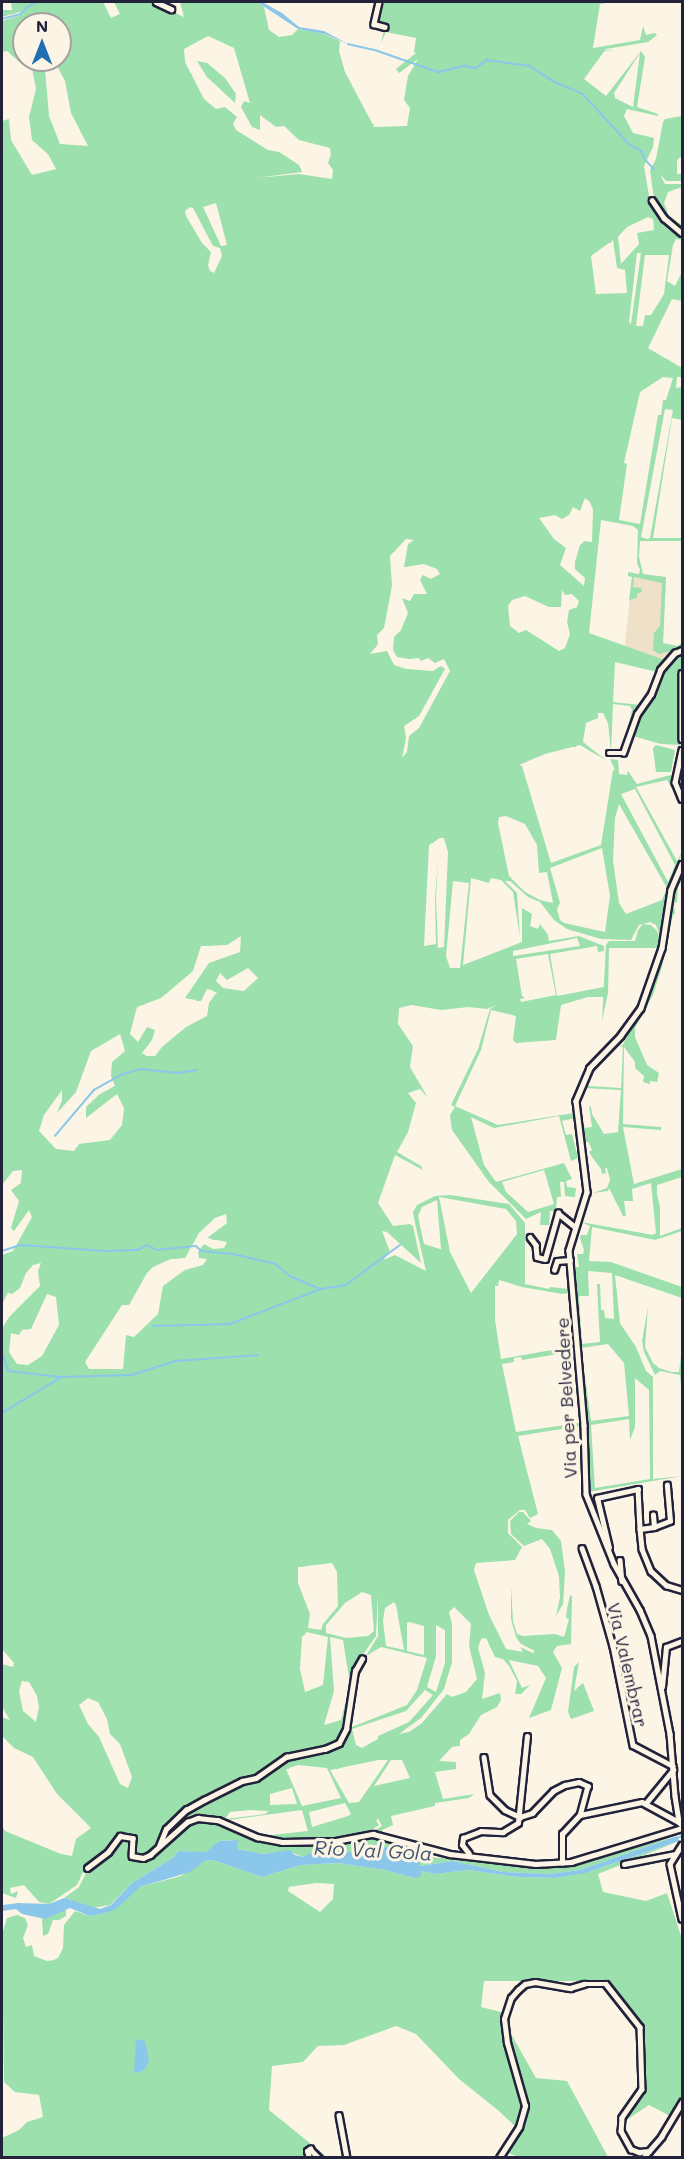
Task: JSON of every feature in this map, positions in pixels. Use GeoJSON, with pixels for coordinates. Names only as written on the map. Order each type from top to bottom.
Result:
{"type":"FeatureCollection","features":[{"type":"Feature","properties":{"kind":"street"},"geometry":{"type":"LineString","coordinates":[[156,2],[171,9]]}},
{"type":"Feature","properties":{"kind":"street"},"geometry":{"type":"LineString","coordinates":[[380,2],[374,24],[385,27]]}},
{"type":"Feature","properties":{"kind":"street"},"geometry":{"type":"LineString","coordinates":[[652,200],[664,218],[682,233]]}},
{"type":"Feature","properties":{"kind":"street"},"geometry":{"type":"LineString","coordinates":[[609,753],[623,753],[636,714],[651,694],[660,670],[675,653],[682,650]]}},
{"type":"Feature","properties":{"kind":"street"},"geometry":{"type":"LineString","coordinates":[[682,673],[682,739]]}},
{"type":"Feature","properties":{"kind":"street"},"geometry":{"type":"LineString","coordinates":[[682,750],[675,782],[682,799]]}},
{"type":"Feature","properties":{"kind":"street","name":"Via per Belvedere"},"geometry":{"type":"LineString","coordinates":[[681,1825],[662,1687],[647,1624],[614,1564],[585,1490],[585,1436],[569,1250],[574,1226],[585,1203],[587,1182],[576,1101],[590,1068],[621,1036],[641,1008],[662,948],[671,890],[682,864]]}},
{"type":"Feature","properties":{"kind":"street"},"geometry":{"type":"LineString","coordinates":[[530,1237],[536,1245],[537,1257],[545,1259],[558,1213],[574,1226]]}},
{"type":"Feature","properties":{"kind":"street"},"geometry":{"type":"LineString","coordinates":[[554,1270],[557,1261],[570,1260]]}},
{"type":"Feature","properties":{"kind":"street"},"geometry":{"type":"LineString","coordinates":[[640,1529],[670,1521],[667,1485]]}},
{"type":"Feature","properties":{"kind":"street","name":"Via per Belvedere"},"geometry":{"type":"LineString","coordinates":[[614,1564],[597,1498],[638,1489],[642,1549],[651,1571],[666,1585],[682,1590]]}},
{"type":"Feature","properties":{"kind":"street"},"geometry":{"type":"LineString","coordinates":[[653,1515],[654,1527]]}},
{"type":"Feature","properties":{"kind":"street","name":"Via Valembrar"},"geometry":{"type":"LineString","coordinates":[[582,1548],[596,1586],[613,1646],[633,1745],[673,1768]]}},
{"type":"Feature","properties":{"kind":"street"},"geometry":{"type":"LineString","coordinates":[[620,1560],[622,1581]]}},
{"type":"Feature","properties":{"kind":"street"},"geometry":{"type":"LineString","coordinates":[[662,1687],[666,1647],[682,1641]]}},
{"type":"Feature","properties":{"kind":"street"},"geometry":{"type":"LineString","coordinates":[[159,1846],[166,1829],[186,1810],[242,1781],[256,1778],[286,1757],[324,1749],[339,1743],[346,1729],[356,1671],[363,1659]]}},
{"type":"Feature","properties":{"kind":"street"},"geometry":{"type":"LineString","coordinates":[[469,1854],[462,1845],[463,1838],[481,1832],[503,1832],[514,1828],[520,1817],[521,1781],[527,1736]]}},
{"type":"Feature","properties":{"kind":"street"},"geometry":{"type":"LineString","coordinates":[[484,1757],[490,1795],[500,1807],[520,1817]]}},
{"type":"Feature","properties":{"kind":"street"},"geometry":{"type":"LineString","coordinates":[[646,1803],[673,1768]]}},
{"type":"Feature","properties":{"kind":"street"},"geometry":{"type":"LineString","coordinates":[[520,1817],[540,1807],[554,1791],[565,1785],[579,1782],[588,1786],[580,1815],[561,1834],[562,1863]]}},
{"type":"Feature","properties":{"kind":"street"},"geometry":{"type":"LineString","coordinates":[[580,1815],[635,1802],[646,1803],[681,1825]]}},
{"type":"Feature","properties":{"kind":"street"},"geometry":{"type":"LineString","coordinates":[[87,1868],[108,1852],[120,1836],[133,1838],[133,1858],[150,1855],[186,1822],[198,1818],[219,1820],[273,1841],[314,1843],[374,1834],[450,1854],[469,1854],[521,1864],[562,1863],[681,1825]]}},
{"type":"Feature","properties":{"kind":"street"},"geometry":{"type":"LineString","coordinates":[[682,1845],[670,1864],[682,1919]]}},
{"type":"Feature","properties":{"kind":"street"},"geometry":{"type":"LineString","coordinates":[[624,1864],[675,1854]]}},
{"type":"Feature","properties":{"kind":"street"},"geometry":{"type":"LineString","coordinates":[[499,2157],[519,2127],[525,2106],[524,2095],[507,2043],[504,2019],[511,1998],[525,1984],[535,1983],[570,1988],[584,1984],[606,1984],[640,2027],[642,2089],[621,2118],[621,2132],[631,2149],[639,2152],[649,2151]]}},
{"type":"Feature","properties":{"kind":"street"},"geometry":{"type":"LineString","coordinates":[[642,2157],[649,2151],[682,2102]]}},
{"type":"Feature","properties":{"kind":"street"},"geometry":{"type":"LineString","coordinates":[[339,2115],[346,2157]]}},
{"type":"Feature","properties":{"kind":"street"},"geometry":{"type":"LineString","coordinates":[[309,2157],[310,2149],[319,2157]]}},
{"type":"Feature","properties":{"kind":"shaded area"},"geometry":{"type":"Polygon","coordinates":[[[632,577],[666,581],[663,643],[674,652],[662,666],[624,652],[632,577]]]}},
{"type":"Feature","properties":{"kind":"green space"},"geometry":{"type":"Polygon","coordinates":[[[11,2],[103,2],[111,18],[120,14],[114,2],[152,2],[184,17],[180,2],[257,2],[264,7],[269,30],[279,37],[292,35],[298,29],[322,33],[340,41],[339,51],[345,72],[374,127],[407,126],[410,108],[404,100],[408,76],[418,59],[399,73],[396,69],[416,53],[414,52],[416,38],[386,32],[381,43],[385,26],[378,24],[382,2],[613,2],[600,4],[593,48],[640,40],[643,26],[646,35],[655,33],[657,35],[648,42],[606,49],[584,79],[606,96],[641,51],[645,57],[637,107],[658,114],[658,116],[627,109],[624,116],[633,133],[654,138],[653,147],[644,166],[650,202],[654,212],[682,236],[682,240],[676,239],[673,245],[667,281],[675,286],[682,272],[682,301],[672,299],[648,348],[682,368],[682,377],[677,377],[676,388],[682,387],[682,420],[672,418],[653,538],[682,538],[682,541],[640,541],[639,557],[643,574],[666,577],[663,643],[678,646],[682,642],[682,648],[659,654],[653,650],[654,633],[660,626],[662,583],[634,577],[633,587],[641,588],[642,592],[637,594],[637,598],[629,600],[632,577],[628,576],[628,572],[639,574],[640,570],[637,563],[638,530],[633,526],[601,520],[589,633],[662,659],[672,655],[657,672],[615,662],[613,702],[640,705],[622,752],[632,710],[630,706],[613,704],[611,752],[608,723],[603,713],[598,713],[598,718],[586,723],[583,742],[607,761],[580,745],[545,754],[519,765],[522,766],[551,863],[601,845],[613,770],[615,770],[610,759],[618,760],[619,774],[627,775],[628,771],[637,784],[674,774],[674,785],[682,806],[667,780],[636,787],[677,861],[682,852],[668,891],[665,935],[660,936],[656,925],[650,922],[639,925],[631,940],[601,939],[567,929],[554,920],[540,902],[528,897],[510,881],[505,881],[517,893],[520,937],[513,892],[501,880],[491,878],[489,883],[471,878],[463,965],[522,942],[522,908],[532,914],[530,926],[538,929],[540,924],[548,935],[549,941],[579,936],[604,946],[604,951],[598,952],[597,946],[550,954],[557,996],[604,987],[604,997],[588,997],[561,1005],[556,1040],[516,1043],[513,1040],[516,1016],[491,1010],[481,1050],[455,1106],[498,1125],[574,1113],[575,1118],[562,1121],[566,1135],[572,1134],[578,1158],[571,1161],[559,1116],[494,1128],[471,1117],[484,1165],[496,1182],[564,1163],[572,1179],[566,1181],[567,1187],[576,1188],[575,1197],[565,1196],[564,1182],[560,1182],[561,1197],[557,1197],[556,1211],[550,1211],[549,1225],[540,1225],[541,1212],[526,1219],[489,1182],[452,1130],[450,1115],[455,1107],[451,1105],[478,1049],[490,1009],[496,1005],[487,1009],[469,1007],[441,1010],[412,1005],[399,1008],[398,1024],[413,1046],[410,1067],[428,1098],[420,1089],[408,1093],[416,1103],[408,1132],[397,1152],[421,1166],[423,1170],[395,1155],[378,1203],[393,1226],[410,1224],[413,1226],[421,1263],[387,1232],[382,1231],[390,1252],[383,1260],[395,1255],[426,1271],[413,1212],[417,1205],[435,1196],[450,1195],[509,1204],[525,1223],[525,1284],[549,1289],[550,1287],[569,1289],[569,1293],[562,1294],[522,1287],[499,1280],[498,1286],[495,1286],[495,1320],[501,1359],[569,1347],[570,1352],[522,1360],[521,1357],[514,1358],[514,1362],[502,1364],[516,1432],[580,1423],[580,1426],[518,1436],[538,1514],[530,1518],[525,1510],[520,1510],[508,1520],[508,1533],[522,1547],[515,1560],[476,1563],[474,1570],[489,1615],[506,1649],[523,1652],[520,1647],[533,1653],[535,1651],[521,1644],[516,1637],[511,1619],[511,1586],[513,1621],[517,1634],[523,1636],[555,1634],[564,1637],[569,1619],[566,1618],[567,1609],[570,1595],[572,1596],[571,1644],[557,1646],[553,1652],[562,1668],[551,1710],[529,1718],[546,1678],[538,1666],[509,1660],[522,1688],[530,1685],[521,1694],[515,1694],[517,1681],[509,1666],[503,1659],[495,1657],[486,1638],[481,1639],[478,1648],[485,1673],[482,1699],[500,1693],[501,1700],[497,1707],[481,1715],[469,1734],[460,1740],[460,1746],[452,1747],[439,1761],[456,1762],[456,1769],[435,1772],[443,1799],[474,1794],[469,1798],[435,1803],[435,1806],[391,1816],[393,1825],[382,1830],[383,1833],[374,1831],[382,1826],[378,1819],[376,1820],[379,1825],[370,1831],[339,1840],[294,1842],[262,1836],[308,1831],[302,1810],[228,1820],[198,1817],[186,1821],[164,1838],[167,1829],[187,1811],[205,1801],[242,1782],[258,1779],[287,1758],[325,1751],[341,1743],[356,1686],[352,1727],[407,1705],[417,1690],[427,1658],[381,1647],[366,1656],[378,1636],[378,1595],[376,1636],[355,1666],[344,1727],[338,1740],[320,1749],[289,1755],[256,1777],[239,1781],[186,1809],[164,1828],[149,1855],[134,1857],[134,1839],[128,1834],[118,1835],[107,1851],[86,1866],[77,1885],[49,1904],[39,1902],[24,1885],[10,1888],[11,1894],[18,1891],[16,1898],[2,1893],[2,1826],[5,1831],[61,1854],[72,1856],[76,1839],[91,1828],[57,1794],[33,1757],[14,1748],[2,1736],[2,1717],[10,1720],[2,1707],[2,1664],[13,1667],[14,1663],[2,1649],[2,1329],[9,1317],[40,1286],[38,1271],[41,1263],[33,1265],[26,1273],[20,1288],[12,1294],[8,1293],[2,1304],[2,1255],[13,1251],[32,1217],[29,1210],[14,1231],[11,1228],[19,1201],[11,1190],[21,1183],[22,1170],[13,1171],[2,1185],[2,121],[9,119],[11,140],[32,175],[56,169],[48,154],[32,140],[29,117],[36,89],[33,72],[45,72],[49,116],[60,144],[88,146],[71,113],[65,81],[60,72],[72,72],[72,12],[12,12],[12,14],[2,17],[2,10],[12,10],[11,2]],[[208,36],[184,49],[185,62],[204,99],[216,109],[225,107],[237,117],[233,124],[236,130],[268,150],[279,152],[299,165],[302,172],[256,178],[299,174],[332,179],[333,170],[328,163],[330,148],[299,140],[284,126],[276,127],[260,115],[260,130],[252,127],[241,107],[244,101],[250,103],[234,48],[208,36]],[[640,53],[614,93],[615,98],[633,107],[640,53]],[[216,203],[203,207],[221,246],[227,245],[216,203]],[[190,207],[185,211],[186,216],[202,243],[211,252],[208,265],[210,271],[214,273],[222,256],[220,248],[213,246],[193,208],[190,207]],[[648,217],[627,227],[618,237],[621,264],[639,244],[637,233],[654,230],[653,219],[648,217]],[[613,240],[591,256],[596,294],[627,293],[625,270],[617,268],[613,240]],[[637,253],[629,322],[631,324],[641,253],[637,253]],[[645,255],[636,326],[643,326],[645,315],[651,315],[664,294],[669,255],[645,255]],[[663,377],[640,392],[624,463],[627,464],[619,520],[640,524],[658,415],[661,415],[663,400],[666,400],[673,378],[663,377]],[[665,409],[641,537],[650,538],[673,410],[665,409]],[[585,498],[580,511],[573,507],[569,515],[562,519],[555,515],[539,518],[554,539],[566,548],[560,565],[584,586],[585,578],[575,569],[575,562],[580,545],[585,541],[592,542],[593,510],[590,502],[585,498]],[[406,539],[390,556],[392,586],[384,628],[377,635],[378,644],[370,654],[387,651],[394,665],[406,669],[433,671],[441,666],[445,669],[419,716],[404,726],[406,738],[402,758],[407,752],[409,736],[419,728],[450,671],[444,659],[435,663],[428,658],[421,661],[419,658],[397,657],[393,650],[394,637],[401,630],[408,613],[402,598],[410,601],[414,594],[427,594],[420,580],[423,575],[431,579],[440,574],[437,569],[424,564],[404,567],[408,544],[414,540],[406,539]],[[562,590],[561,607],[549,607],[525,596],[512,600],[508,606],[510,626],[519,633],[526,630],[559,651],[565,648],[570,634],[567,622],[569,610],[577,607],[579,601],[572,594],[565,595],[562,590]],[[635,789],[621,794],[668,882],[675,865],[635,789]],[[619,804],[615,818],[613,860],[619,903],[626,914],[662,900],[667,888],[619,804]],[[506,816],[499,817],[498,823],[509,876],[525,892],[540,900],[553,903],[547,872],[539,873],[537,845],[525,824],[506,816]],[[444,838],[429,845],[424,946],[436,944],[435,898],[438,860],[436,898],[438,948],[444,947],[448,852],[444,838]],[[602,848],[550,868],[560,903],[557,909],[560,920],[564,923],[605,932],[610,896],[602,848]],[[453,881],[446,956],[450,968],[460,968],[469,883],[453,881]],[[241,936],[227,945],[201,946],[193,971],[161,998],[137,1007],[130,1034],[138,1042],[147,1027],[155,1030],[152,1040],[142,1053],[147,1056],[155,1056],[186,1027],[207,1016],[209,1003],[217,992],[207,989],[201,1001],[185,998],[209,963],[240,952],[241,936]],[[577,938],[513,951],[513,956],[580,946],[577,938]],[[548,954],[516,959],[522,996],[525,998],[520,999],[521,1002],[556,995],[548,954]],[[248,968],[227,980],[220,973],[216,981],[223,988],[244,991],[258,978],[248,968]],[[120,1034],[91,1051],[76,1092],[57,1113],[62,1100],[62,1090],[44,1115],[39,1131],[56,1149],[74,1151],[79,1144],[110,1140],[122,1125],[124,1108],[117,1094],[86,1118],[86,1107],[100,1094],[115,1086],[111,1076],[112,1062],[125,1051],[120,1034]],[[544,1170],[502,1182],[506,1192],[528,1212],[554,1204],[544,1170]],[[439,1197],[450,1252],[471,1293],[517,1234],[516,1221],[506,1209],[439,1197]],[[437,1200],[422,1207],[418,1216],[424,1244],[441,1249],[437,1200]],[[226,1214],[215,1218],[199,1233],[185,1258],[171,1259],[153,1267],[147,1273],[129,1305],[122,1305],[85,1362],[89,1369],[123,1369],[126,1335],[134,1337],[158,1314],[163,1286],[185,1270],[203,1265],[207,1259],[199,1258],[198,1252],[204,1244],[213,1249],[224,1248],[227,1242],[207,1238],[227,1223],[226,1214]],[[47,1294],[31,1329],[22,1330],[19,1335],[11,1333],[9,1352],[17,1364],[28,1365],[42,1356],[59,1325],[56,1297],[47,1294]],[[332,1563],[298,1567],[298,1583],[310,1614],[308,1628],[321,1630],[323,1624],[338,1606],[337,1572],[332,1563]],[[362,1592],[345,1603],[326,1625],[326,1633],[346,1638],[368,1636],[374,1631],[371,1595],[362,1592]],[[394,1602],[385,1608],[383,1621],[386,1646],[404,1650],[394,1602]],[[454,1607],[449,1612],[452,1624],[452,1662],[444,1689],[421,1718],[399,1734],[409,1732],[422,1723],[447,1694],[452,1697],[466,1692],[477,1679],[469,1646],[471,1624],[454,1607]],[[407,1623],[407,1651],[424,1655],[424,1626],[407,1623]],[[436,1625],[436,1656],[427,1687],[436,1692],[445,1663],[445,1630],[436,1625]],[[307,1632],[302,1637],[300,1669],[305,1692],[323,1685],[328,1637],[307,1632]],[[330,1637],[334,1691],[324,1725],[341,1720],[350,1684],[343,1640],[330,1637]],[[22,1681],[19,1691],[23,1711],[36,1722],[39,1707],[37,1696],[29,1682],[22,1681]],[[425,1690],[406,1711],[352,1729],[356,1745],[362,1748],[378,1739],[378,1736],[409,1722],[433,1695],[425,1690]],[[88,1698],[79,1705],[88,1724],[99,1737],[120,1784],[128,1788],[132,1777],[120,1744],[110,1734],[107,1719],[98,1702],[88,1698]],[[388,1760],[330,1770],[349,1803],[359,1802],[388,1760]],[[391,1760],[374,1786],[410,1778],[402,1760],[391,1760]],[[298,1765],[286,1769],[302,1806],[341,1798],[327,1768],[298,1765]],[[292,1788],[270,1794],[270,1805],[297,1804],[292,1788]],[[345,1803],[309,1812],[312,1827],[351,1814],[345,1803]],[[269,1811],[230,1812],[225,1819],[265,1814],[269,1811]]]}},
{"type":"Feature","properties":{"kind":"green space"},"geometry":{"type":"Polygon","coordinates":[[[12,18],[12,55],[7,51],[2,52],[2,21],[12,18]]]}},
{"type":"Feature","properties":{"kind":"green space"},"geometry":{"type":"Polygon","coordinates":[[[197,61],[207,63],[225,78],[236,94],[235,103],[207,77],[197,61]]]}},
{"type":"Feature","properties":{"kind":"green space"},"geometry":{"type":"Polygon","coordinates":[[[682,116],[682,156],[677,160],[677,174],[682,174],[682,181],[666,181],[660,174],[665,184],[682,184],[682,187],[668,192],[664,203],[669,216],[682,225],[682,229],[668,219],[654,199],[650,170],[656,159],[663,122],[665,119],[682,116]]]}},
{"type":"Feature","properties":{"kind":"green space"},"geometry":{"type":"Polygon","coordinates":[[[682,653],[681,745],[661,744],[633,736],[629,754],[626,755],[634,725],[661,671],[682,653]]]}},
{"type":"Feature","properties":{"kind":"green space"},"geometry":{"type":"Polygon","coordinates":[[[656,745],[675,750],[671,772],[656,772],[653,748],[656,745]]]}},
{"type":"Feature","properties":{"kind":"green space"},"geometry":{"type":"Polygon","coordinates":[[[682,866],[682,880],[678,887],[677,902],[674,903],[675,914],[662,967],[653,995],[635,1028],[635,1037],[647,1065],[659,1073],[657,1082],[650,1081],[650,1084],[643,1082],[644,1076],[635,1068],[635,1062],[624,1047],[623,1124],[661,1127],[661,1130],[623,1127],[634,1184],[682,1169],[682,1177],[657,1185],[657,1194],[660,1207],[660,1236],[682,1228],[682,1231],[655,1240],[592,1227],[589,1261],[611,1262],[682,1287],[682,1298],[615,1275],[620,1323],[636,1347],[646,1371],[653,1377],[653,1479],[682,1476],[588,1492],[573,1256],[576,1267],[579,1267],[577,1254],[583,1254],[584,1250],[580,1238],[581,1235],[587,1235],[590,1226],[581,1222],[653,1235],[656,1233],[651,1183],[632,1189],[633,1201],[624,1201],[626,1216],[623,1216],[609,1188],[608,1191],[593,1193],[607,1188],[610,1180],[607,1168],[605,1168],[606,1173],[602,1174],[589,1152],[592,1150],[589,1143],[584,1140],[581,1120],[585,1128],[592,1127],[589,1106],[604,1134],[618,1132],[621,1090],[584,1088],[588,1078],[588,1086],[621,1088],[623,1047],[619,1046],[623,1045],[627,1036],[624,1034],[647,1000],[665,945],[673,889],[682,866]],[[588,1271],[589,1296],[579,1296],[582,1344],[600,1342],[597,1284],[600,1284],[601,1310],[604,1310],[605,1318],[614,1319],[612,1273],[588,1271]],[[608,1344],[581,1348],[591,1421],[629,1416],[624,1363],[608,1344]],[[635,1378],[635,1427],[630,1440],[629,1419],[591,1425],[595,1488],[650,1479],[649,1390],[635,1378]]]}},
{"type":"Feature","properties":{"kind":"green space"},"geometry":{"type":"Polygon","coordinates":[[[643,924],[651,925],[657,931],[662,944],[638,1011],[612,1042],[636,1011],[658,948],[609,948],[608,993],[602,1021],[606,945],[609,941],[635,941],[638,930],[643,924]]]}},
{"type":"Feature","properties":{"kind":"green space"},"geometry":{"type":"Polygon","coordinates":[[[648,1307],[645,1347],[653,1363],[659,1368],[679,1372],[682,1348],[682,1396],[680,1375],[660,1371],[655,1375],[644,1352],[642,1341],[648,1307]]]}},
{"type":"Feature","properties":{"kind":"green space"},"geometry":{"type":"Polygon","coordinates":[[[519,1512],[523,1512],[531,1521],[527,1524],[552,1530],[561,1541],[565,1571],[564,1590],[563,1604],[556,1616],[560,1597],[559,1576],[550,1549],[542,1539],[524,1546],[511,1534],[510,1521],[519,1512]]]}},
{"type":"Feature","properties":{"kind":"green space"},"geometry":{"type":"Polygon","coordinates":[[[579,1662],[574,1691],[583,1683],[594,1711],[571,1719],[568,1712],[574,1667],[579,1662]]]}},
{"type":"Feature","properties":{"kind":"green space"},"geometry":{"type":"Polygon","coordinates":[[[199,1820],[222,1822],[271,1842],[320,1844],[375,1836],[419,1846],[420,1856],[529,1867],[572,1865],[677,1836],[580,1870],[549,1874],[503,1872],[453,1861],[420,1866],[379,1848],[357,1853],[310,1854],[303,1857],[288,1851],[264,1854],[237,1849],[234,1840],[219,1841],[206,1853],[178,1851],[174,1857],[132,1883],[110,1905],[92,1908],[64,1898],[79,1887],[88,1869],[108,1855],[118,1838],[132,1839],[131,1858],[143,1859],[187,1823],[199,1820]]]}},
{"type":"Feature","properties":{"kind":"green space"},"geometry":{"type":"Polygon","coordinates":[[[679,1841],[598,1874],[603,1892],[646,1901],[667,1893],[682,1939],[682,2098],[672,2117],[649,2105],[625,2121],[626,2112],[644,2088],[644,2030],[605,1981],[484,1981],[481,2007],[509,2014],[511,2034],[536,2078],[567,2081],[608,2157],[519,2157],[506,2152],[520,2131],[459,2079],[416,2034],[396,2026],[344,2045],[318,2046],[303,2062],[272,2066],[269,2110],[327,2157],[2,2157],[2,2138],[19,2130],[27,2122],[43,2117],[39,2095],[15,2092],[4,2082],[2,1935],[7,1918],[17,1915],[25,1918],[28,1925],[23,1938],[26,1947],[32,1945],[34,1956],[47,1961],[58,1958],[63,1948],[64,1925],[75,1911],[90,1916],[106,1913],[140,1887],[181,1876],[206,1860],[216,1861],[262,1877],[301,1865],[338,1863],[385,1870],[414,1878],[421,1871],[435,1874],[469,1870],[516,1877],[555,1878],[591,1871],[679,1841]],[[316,1883],[289,1887],[288,1891],[320,1912],[333,1899],[334,1884],[316,1883]]]}},
{"type":"Feature","properties":{"kind":"green space"},"geometry":{"type":"Polygon","coordinates":[[[66,1909],[66,1916],[53,1920],[48,1934],[43,1936],[42,1919],[66,1909]]]}},
{"type":"Feature","properties":{"kind":"water"},"geometry":{"type":"Polygon","coordinates":[[[257,2],[262,2],[282,13],[299,27],[324,31],[348,44],[325,34],[298,29],[257,2]]]}},
{"type":"Feature","properties":{"kind":"water"},"geometry":{"type":"Polygon","coordinates":[[[677,1836],[679,1841],[585,1873],[555,1878],[516,1877],[469,1870],[435,1874],[421,1871],[421,1876],[414,1878],[385,1870],[338,1863],[301,1865],[262,1877],[216,1861],[206,1860],[190,1872],[140,1887],[116,1909],[106,1913],[90,1916],[70,1908],[45,1919],[22,1914],[16,1909],[2,1911],[3,1905],[49,1904],[64,1898],[100,1909],[111,1905],[132,1883],[174,1857],[178,1851],[206,1852],[219,1841],[238,1840],[237,1849],[264,1854],[290,1850],[295,1855],[303,1857],[310,1853],[328,1854],[338,1851],[357,1853],[386,1847],[420,1858],[420,1866],[453,1861],[503,1872],[549,1874],[580,1870],[677,1836]]]}},
{"type":"Feature","properties":{"kind":"water"},"geometry":{"type":"Polygon","coordinates":[[[136,2039],[145,2041],[149,2061],[144,2070],[137,2073],[134,2072],[136,2039]]]}},
{"type":"Feature","properties":{"kind":"waterway"},"geometry":{"type":"LineString","coordinates":[[2,19],[21,14],[37,2]]}},
{"type":"Feature","properties":{"kind":"waterway"},"geometry":{"type":"LineString","coordinates":[[348,44],[378,51],[438,72],[464,66],[476,68],[487,60],[530,66],[555,82],[583,94],[630,145],[642,151],[644,158],[654,169]]}},
{"type":"Feature","properties":{"kind":"waterway"},"geometry":{"type":"LineString","coordinates":[[55,1136],[94,1090],[123,1074],[141,1069],[178,1073],[197,1070]]}},
{"type":"Feature","properties":{"kind":"waterway"},"geometry":{"type":"LineString","coordinates":[[2,1251],[20,1245],[105,1251],[138,1250],[147,1245],[157,1250],[196,1246],[202,1251],[233,1254],[276,1264],[290,1276],[321,1289]]}},
{"type":"Feature","properties":{"kind":"waterway"},"geometry":{"type":"LineString","coordinates":[[153,1326],[230,1324],[321,1289],[346,1285],[400,1245]]}},
{"type":"Feature","properties":{"kind":"waterway"},"geometry":{"type":"LineString","coordinates":[[2,1351],[9,1371],[60,1377],[132,1375],[175,1361],[258,1355]]}},
{"type":"Feature","properties":{"kind":"waterway"},"geometry":{"type":"LineString","coordinates":[[2,1413],[60,1378]]}},
{"type":"Feature","properties":{"kind":"waterway","name":"Rio Val Gola"},"geometry":{"type":"LineString","coordinates":[[676,1839],[682,1836]]}}]}
